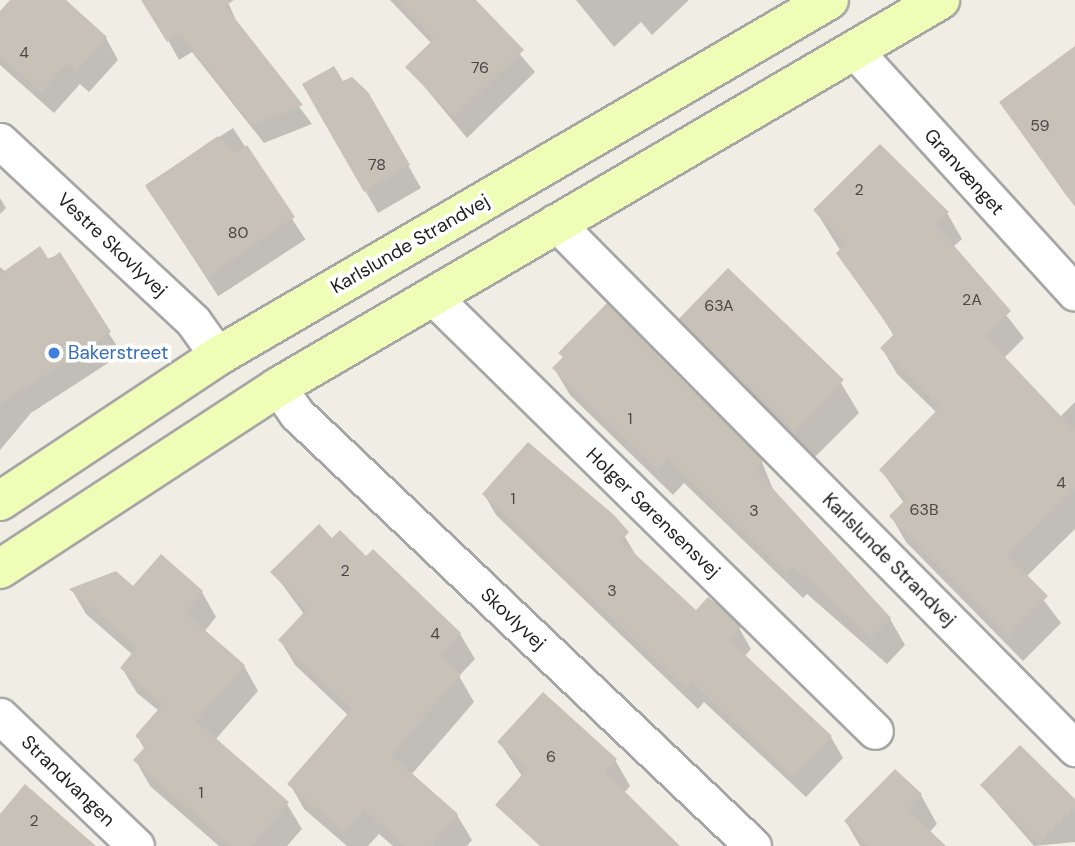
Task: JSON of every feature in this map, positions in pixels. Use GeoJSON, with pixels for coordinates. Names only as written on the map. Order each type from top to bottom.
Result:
{"type":"FeatureCollection","features":[{"type":"Feature","properties":{"kind":"main road","name":"Karlslunde Strandvej"},"geometry":{"type":"LineString","coordinates":[[0,501],[218,356],[829,0]]}},
{"type":"Feature","properties":{"kind":"main road"},"geometry":{"type":"LineString","coordinates":[[0,569],[278,387],[555,222],[940,0]]}},
{"type":"Feature","properties":{"kind":"street","name":"Granvænget"},"geometry":{"type":"LineString","coordinates":[[854,50],[1075,293]]}},
{"type":"Feature","properties":{"kind":"street","name":"Vestre Skovlyvej"},"geometry":{"type":"LineString","coordinates":[[0,141],[194,321],[218,356]]}},
{"type":"Feature","properties":{"kind":"street","name":"Karlslunde Strandvej"},"geometry":{"type":"LineString","coordinates":[[555,222],[1075,748]]}},
{"type":"Feature","properties":{"kind":"street","name":"Holger Sørensensvej"},"geometry":{"type":"LineString","coordinates":[[431,295],[875,731]]}},
{"type":"Feature","properties":{"kind":"street","name":"Skovlyvej"},"geometry":{"type":"LineString","coordinates":[[278,387],[297,414],[753,846]]}},
{"type":"Feature","properties":{"kind":"street","name":"Strandvangen"},"geometry":{"type":"LineString","coordinates":[[0,716],[136,846]]}},
{"type":"Feature","properties":{"kind":"building"},"geometry":{"type":"Polygon","coordinates":[[[10,0],[66,0],[107,37],[76,72],[67,63],[41,93],[0,56],[0,11],[10,0]]]}},
{"type":"Feature","properties":{"kind":"building"},"geometry":{"type":"Polygon","coordinates":[[[141,0],[234,0],[225,6],[303,105],[252,125],[180,34],[167,42],[141,0]]]}},
{"type":"Feature","properties":{"kind":"building"},"geometry":{"type":"Polygon","coordinates":[[[396,0],[476,0],[524,50],[454,117],[405,67],[434,39],[396,0]]]}},
{"type":"Feature","properties":{"kind":"building"},"geometry":{"type":"Polygon","coordinates":[[[1075,46],[1075,207],[999,102],[1075,46]]]}},
{"type":"Feature","properties":{"kind":"building"},"geometry":{"type":"Polygon","coordinates":[[[334,66],[343,81],[352,77],[368,92],[410,165],[364,192],[302,84],[334,66]]]}},
{"type":"Feature","properties":{"kind":"building"},"geometry":{"type":"Polygon","coordinates":[[[218,136],[237,153],[247,145],[295,217],[207,277],[145,186],[218,136]]]}},
{"type":"Feature","properties":{"kind":"building"},"geometry":{"type":"Polygon","coordinates":[[[880,144],[949,212],[935,224],[1011,311],[985,336],[1075,431],[1075,489],[1007,555],[1048,596],[1008,636],[889,516],[907,498],[879,470],[940,407],[880,348],[894,334],[836,253],[846,244],[813,210],[880,144]]]}},
{"type":"Feature","properties":{"kind":"building"},"geometry":{"type":"Polygon","coordinates":[[[40,246],[49,260],[60,252],[111,332],[0,404],[0,274],[40,246]]]}},
{"type":"Feature","properties":{"kind":"building"},"geometry":{"type":"Polygon","coordinates":[[[728,268],[844,380],[794,431],[679,319],[728,268]]]}},
{"type":"Feature","properties":{"kind":"building"},"geometry":{"type":"Polygon","coordinates":[[[607,303],[763,461],[755,469],[891,618],[871,638],[807,578],[791,568],[786,573],[668,458],[657,469],[552,368],[563,357],[558,353],[607,303]]]}},
{"type":"Feature","properties":{"kind":"building"},"geometry":{"type":"Polygon","coordinates":[[[528,442],[614,515],[629,532],[621,541],[696,610],[708,597],[741,627],[729,640],[832,736],[793,777],[692,682],[686,689],[482,494],[528,442]]]}},
{"type":"Feature","properties":{"kind":"building"},"geometry":{"type":"Polygon","coordinates":[[[319,524],[332,538],[340,530],[366,556],[373,549],[461,633],[440,656],[461,675],[391,755],[458,814],[431,846],[405,846],[364,810],[344,832],[287,784],[352,709],[278,640],[307,609],[270,572],[319,524]]]}},
{"type":"Feature","properties":{"kind":"building"},"geometry":{"type":"Polygon","coordinates":[[[161,554],[203,591],[185,613],[245,665],[196,721],[289,802],[251,846],[231,846],[133,760],[146,746],[135,736],[163,704],[120,668],[137,647],[69,589],[116,571],[133,586],[161,554]]]}},
{"type":"Feature","properties":{"kind":"building"},"geometry":{"type":"Polygon","coordinates":[[[543,692],[617,759],[605,772],[680,846],[540,846],[495,805],[527,769],[497,742],[543,692]]]}},
{"type":"Feature","properties":{"kind":"building"},"geometry":{"type":"Polygon","coordinates":[[[1020,745],[1075,799],[1075,808],[1039,844],[980,785],[1020,745]]]}},
{"type":"Feature","properties":{"kind":"building"},"geometry":{"type":"Polygon","coordinates":[[[895,769],[922,794],[908,810],[946,846],[870,846],[844,821],[895,769]]]}},
{"type":"Feature","properties":{"kind":"building"},"geometry":{"type":"Polygon","coordinates":[[[25,784],[96,846],[0,846],[0,814],[25,784]]]}},
{"type":"Feature","properties":{"kind":"place","name":"Bakerstreet"},"geometry":{"type":"Point","coordinates":[54,353]}}]}
